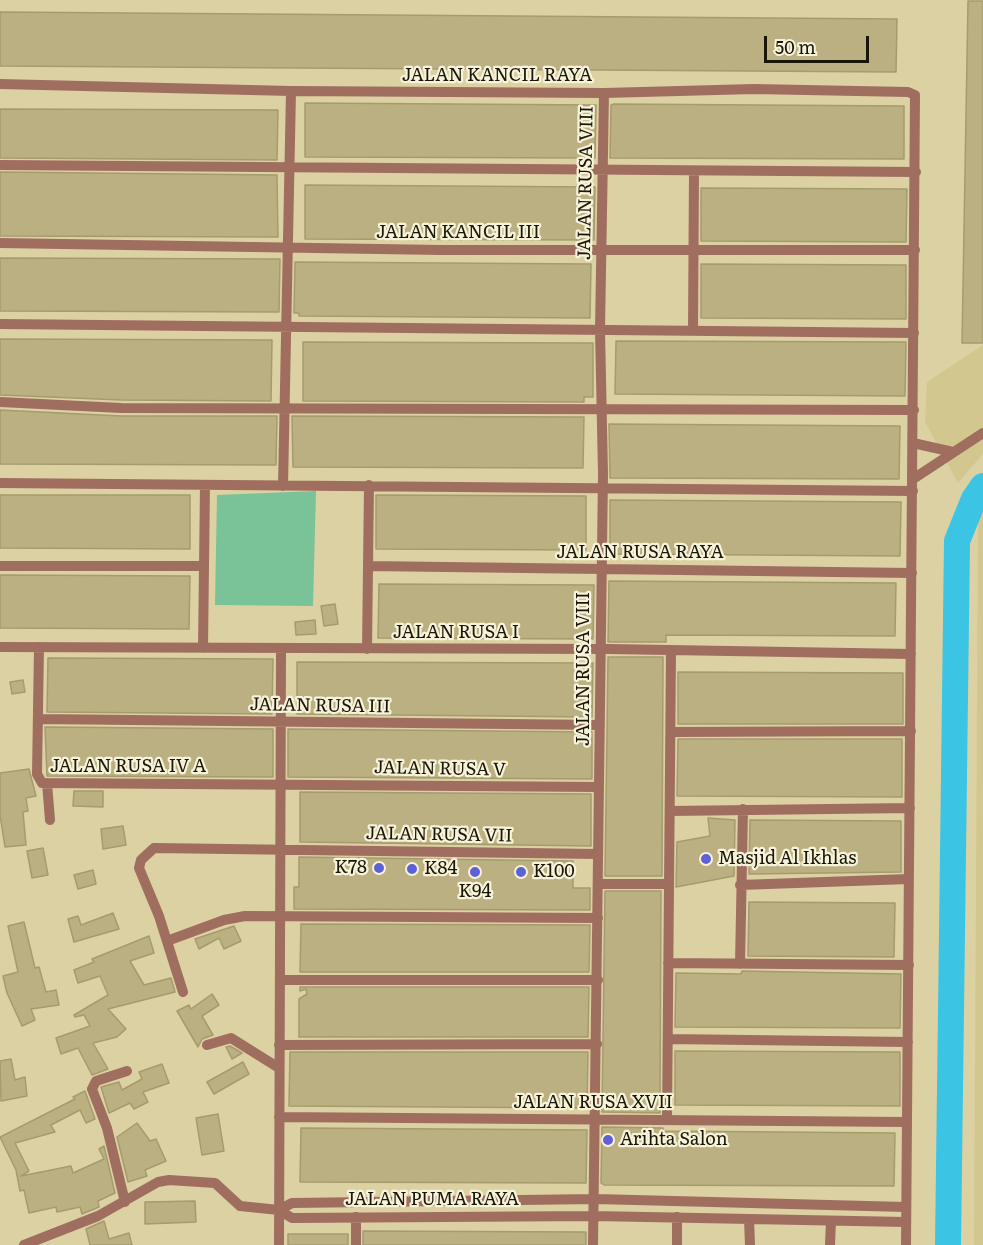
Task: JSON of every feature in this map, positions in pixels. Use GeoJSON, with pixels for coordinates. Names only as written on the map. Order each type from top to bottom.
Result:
{"type":"FeatureCollection","features":[{"type":"Feature","properties":{"kind":"street","name":"JALAN KANCIL RAYA"},"geometry":{"type":"LineString","coordinates":[[0,84],[291,91],[604,93],[754,89],[912,93],[916,100],[916,172]]}},
{"type":"Feature","properties":{"kind":"street"},"geometry":{"type":"LineString","coordinates":[[283,486],[291,91]]}},
{"type":"Feature","properties":{"kind":"street","name":"JALAN RUSA VIII"},"geometry":{"type":"LineString","coordinates":[[593,1245],[596,1199],[603,408],[600,330],[604,93]]}},
{"type":"Feature","properties":{"kind":"street"},"geometry":{"type":"LineString","coordinates":[[0,165],[916,172],[906,1245]]}},
{"type":"Feature","properties":{"kind":"street"},"geometry":{"type":"LineString","coordinates":[[693,331],[694,171]]}},
{"type":"Feature","properties":{"kind":"street","name":"JALAN KANCIL III"},"geometry":{"type":"LineString","coordinates":[[0,243],[601,250],[915,250]]}},
{"type":"Feature","properties":{"kind":"street"},"geometry":{"type":"LineString","coordinates":[[0,324],[915,333]]}},
{"type":"Feature","properties":{"kind":"street"},"geometry":{"type":"LineString","coordinates":[[0,402],[121,408],[914,410]]}},
{"type":"Feature","properties":{"kind":"street"},"geometry":{"type":"LineString","coordinates":[[0,483],[602,488],[913,485],[953,452],[983,433]]}},
{"type":"Feature","properties":{"kind":"street"},"geometry":{"type":"LineString","coordinates":[[913,444],[953,452]]}},
{"type":"Feature","properties":{"kind":"street"},"geometry":{"type":"LineString","coordinates":[[202,648],[205,485]]}},
{"type":"Feature","properties":{"kind":"street"},"geometry":{"type":"LineString","coordinates":[[367,649],[369,485]]}},
{"type":"Feature","properties":{"kind":"street"},"geometry":{"type":"LineString","coordinates":[[0,566],[204,566]]}},
{"type":"Feature","properties":{"kind":"street","name":"JALAN RUSA RAYA"},"geometry":{"type":"LineString","coordinates":[[368,567],[912,573]]}},
{"type":"Feature","properties":{"kind":"street","name":"JALAN RUSA I"},"geometry":{"type":"LineString","coordinates":[[0,647],[600,649],[911,654]]}},
{"type":"Feature","properties":{"kind":"street","name":"JALAN RUSA IV A"},"geometry":{"type":"LineString","coordinates":[[39,647],[37,774],[42,783],[280,784]]}},
{"type":"Feature","properties":{"kind":"street"},"geometry":{"type":"LineString","coordinates":[[279,1245],[281,649]]}},
{"type":"Feature","properties":{"kind":"street"},"geometry":{"type":"LineString","coordinates":[[667,1120],[671,650]]}},
{"type":"Feature","properties":{"kind":"street","name":"JALAN RUSA III"},"geometry":{"type":"LineString","coordinates":[[39,719],[600,725]]}},
{"type":"Feature","properties":{"kind":"street"},"geometry":{"type":"LineString","coordinates":[[671,732],[911,731]]}},
{"type":"Feature","properties":{"kind":"street"},"geometry":{"type":"LineString","coordinates":[[47,783],[50,820]]}},
{"type":"Feature","properties":{"kind":"street","name":"JALAN RUSA V"},"geometry":{"type":"LineString","coordinates":[[280,784],[599,788]]}},
{"type":"Feature","properties":{"kind":"street"},"geometry":{"type":"LineString","coordinates":[[670,811],[910,808]]}},
{"type":"Feature","properties":{"kind":"street"},"geometry":{"type":"LineString","coordinates":[[740,964],[743,809]]}},
{"type":"Feature","properties":{"kind":"street","name":"JALAN RUSA VII"},"geometry":{"type":"LineString","coordinates":[[167,941],[139,868],[141,860],[154,848],[598,854]]}},
{"type":"Feature","properties":{"kind":"street"},"geometry":{"type":"LineString","coordinates":[[740,885],[909,879]]}},
{"type":"Feature","properties":{"kind":"street"},"geometry":{"type":"LineString","coordinates":[[598,884],[669,884]]}},
{"type":"Feature","properties":{"kind":"street"},"geometry":{"type":"LineString","coordinates":[[183,992],[167,941],[234,917],[280,915],[598,918]]}},
{"type":"Feature","properties":{"kind":"street"},"geometry":{"type":"LineString","coordinates":[[668,963],[909,965]]}},
{"type":"Feature","properties":{"kind":"street"},"geometry":{"type":"LineString","coordinates":[[280,980],[598,980]]}},
{"type":"Feature","properties":{"kind":"street"},"geometry":{"type":"LineString","coordinates":[[207,1046],[231,1038],[279,1068]]}},
{"type":"Feature","properties":{"kind":"street"},"geometry":{"type":"LineString","coordinates":[[668,1039],[908,1042]]}},
{"type":"Feature","properties":{"kind":"street"},"geometry":{"type":"LineString","coordinates":[[279,1045],[597,1044]]}},
{"type":"Feature","properties":{"kind":"street"},"geometry":{"type":"LineString","coordinates":[[125,1202],[107,1128],[92,1089],[96,1081],[127,1071]]}},
{"type":"Feature","properties":{"kind":"street","name":"JALAN RUSA XVII"},"geometry":{"type":"LineString","coordinates":[[279,1117],[907,1122]]}},
{"type":"Feature","properties":{"kind":"street"},"geometry":{"type":"LineString","coordinates":[[24,1245],[98,1216],[158,1182],[169,1180],[215,1183],[240,1206],[279,1210]]}},
{"type":"Feature","properties":{"kind":"street","name":"JALAN PUMA RAYA"},"geometry":{"type":"LineString","coordinates":[[279,1210],[292,1203],[596,1199],[906,1207]]}},
{"type":"Feature","properties":{"kind":"street","name":"JALAN PUMA RAYA"},"geometry":{"type":"LineString","coordinates":[[279,1210],[292,1218],[594,1215],[906,1222]]}},
{"type":"Feature","properties":{"kind":"street"},"geometry":{"type":"LineString","coordinates":[[356,1217],[356,1245]]}},
{"type":"Feature","properties":{"kind":"street"},"geometry":{"type":"LineString","coordinates":[[677,1217],[677,1245]]}},
{"type":"Feature","properties":{"kind":"street"},"geometry":{"type":"LineString","coordinates":[[749,1219],[750,1245]]}},
{"type":"Feature","properties":{"kind":"street"},"geometry":{"type":"LineString","coordinates":[[830,1245],[831,1221]]}},
{"type":"Feature","properties":{"kind":"shaded area"},"geometry":{"type":"Polygon","coordinates":[[[983,345],[983,454],[958,483],[925,422],[927,382],[983,345]]]}},
{"type":"Feature","properties":{"kind":"shaded area"},"geometry":{"type":"Polygon","coordinates":[[[983,513],[983,1245],[974,1245],[978,522],[983,513]]]}},
{"type":"Feature","properties":{"kind":"green space"},"geometry":{"type":"Polygon","coordinates":[[[316,491],[313,606],[215,605],[217,495],[316,491]]]}},
{"type":"Feature","properties":{"kind":"building"},"geometry":{"type":"Polygon","coordinates":[[[968,1],[983,1],[983,343],[962,343],[968,1]]]}},
{"type":"Feature","properties":{"kind":"building"},"geometry":{"type":"Polygon","coordinates":[[[0,12],[897,19],[896,72],[0,66],[0,12]]]}},
{"type":"Feature","properties":{"kind":"building"},"geometry":{"type":"Polygon","coordinates":[[[305,103],[596,105],[595,158],[305,157],[305,103]]]}},
{"type":"Feature","properties":{"kind":"building"},"geometry":{"type":"Polygon","coordinates":[[[611,105],[904,106],[904,159],[610,158],[611,105]]]}},
{"type":"Feature","properties":{"kind":"building"},"geometry":{"type":"Polygon","coordinates":[[[0,109],[278,110],[277,160],[0,158],[0,109]]]}},
{"type":"Feature","properties":{"kind":"building"},"geometry":{"type":"Polygon","coordinates":[[[0,172],[277,175],[278,237],[0,236],[0,172]]]}},
{"type":"Feature","properties":{"kind":"building"},"geometry":{"type":"Polygon","coordinates":[[[305,185],[595,187],[594,240],[305,239],[305,185]]]}},
{"type":"Feature","properties":{"kind":"building"},"geometry":{"type":"Polygon","coordinates":[[[701,188],[907,189],[906,242],[701,241],[701,188]]]}},
{"type":"Feature","properties":{"kind":"building"},"geometry":{"type":"Polygon","coordinates":[[[0,258],[280,259],[279,312],[0,311],[0,258]]]}},
{"type":"Feature","properties":{"kind":"building"},"geometry":{"type":"Polygon","coordinates":[[[295,262],[591,264],[590,318],[299,316],[299,313],[294,313],[295,262]]]}},
{"type":"Feature","properties":{"kind":"building"},"geometry":{"type":"Polygon","coordinates":[[[701,264],[906,265],[906,319],[701,318],[701,264]]]}},
{"type":"Feature","properties":{"kind":"building"},"geometry":{"type":"Polygon","coordinates":[[[0,339],[272,340],[271,401],[121,400],[0,395],[0,339]]]}},
{"type":"Feature","properties":{"kind":"building"},"geometry":{"type":"Polygon","coordinates":[[[616,341],[906,342],[905,396],[615,394],[616,341]]]}},
{"type":"Feature","properties":{"kind":"building"},"geometry":{"type":"Polygon","coordinates":[[[303,342],[593,343],[593,397],[584,397],[584,402],[303,401],[303,342]]]}},
{"type":"Feature","properties":{"kind":"building"},"geometry":{"type":"Polygon","coordinates":[[[0,410],[121,416],[277,416],[276,465],[0,464],[0,410]]]}},
{"type":"Feature","properties":{"kind":"building"},"geometry":{"type":"Polygon","coordinates":[[[292,416],[584,417],[583,468],[293,467],[292,416]]]}},
{"type":"Feature","properties":{"kind":"building"},"geometry":{"type":"Polygon","coordinates":[[[609,424],[900,426],[899,479],[610,478],[609,424]]]}},
{"type":"Feature","properties":{"kind":"building"},"geometry":{"type":"Polygon","coordinates":[[[0,495],[190,495],[190,549],[0,548],[0,495]]]}},
{"type":"Feature","properties":{"kind":"building"},"geometry":{"type":"Polygon","coordinates":[[[376,495],[586,496],[586,550],[376,549],[376,495]]]}},
{"type":"Feature","properties":{"kind":"building"},"geometry":{"type":"Polygon","coordinates":[[[610,500],[901,502],[900,556],[610,554],[610,500]]]}},
{"type":"Feature","properties":{"kind":"building"},"geometry":{"type":"Polygon","coordinates":[[[0,575],[190,576],[189,629],[0,628],[0,575]]]}},
{"type":"Feature","properties":{"kind":"building"},"geometry":{"type":"Polygon","coordinates":[[[609,581],[896,583],[895,636],[666,635],[666,642],[608,642],[609,581]]]}},
{"type":"Feature","properties":{"kind":"building"},"geometry":{"type":"Polygon","coordinates":[[[379,584],[594,585],[593,639],[378,638],[379,584]]]}},
{"type":"Feature","properties":{"kind":"building"},"geometry":{"type":"Polygon","coordinates":[[[335,604],[338,624],[324,626],[321,606],[335,604]]]}},
{"type":"Feature","properties":{"kind":"building"},"geometry":{"type":"Polygon","coordinates":[[[315,620],[316,634],[296,635],[295,622],[315,620]]]}},
{"type":"Feature","properties":{"kind":"building"},"geometry":{"type":"Polygon","coordinates":[[[608,657],[663,657],[662,876],[605,876],[608,657]]]}},
{"type":"Feature","properties":{"kind":"building"},"geometry":{"type":"Polygon","coordinates":[[[48,658],[273,659],[272,714],[47,712],[48,658]]]}},
{"type":"Feature","properties":{"kind":"building"},"geometry":{"type":"Polygon","coordinates":[[[297,662],[593,663],[592,717],[297,714],[297,662]]]}},
{"type":"Feature","properties":{"kind":"building"},"geometry":{"type":"Polygon","coordinates":[[[678,672],[903,673],[903,724],[678,724],[678,672]]]}},
{"type":"Feature","properties":{"kind":"building"},"geometry":{"type":"Polygon","coordinates":[[[23,680],[25,692],[12,694],[10,682],[23,680]]]}},
{"type":"Feature","properties":{"kind":"building"},"geometry":{"type":"Polygon","coordinates":[[[45,727],[273,729],[273,777],[47,776],[45,727]]]}},
{"type":"Feature","properties":{"kind":"building"},"geometry":{"type":"Polygon","coordinates":[[[288,729],[592,732],[592,779],[288,777],[288,729]]]}},
{"type":"Feature","properties":{"kind":"building"},"geometry":{"type":"Polygon","coordinates":[[[678,739],[902,739],[902,797],[677,796],[678,739]]]}},
{"type":"Feature","properties":{"kind":"building"},"geometry":{"type":"Polygon","coordinates":[[[29,769],[36,796],[26,798],[28,811],[23,812],[26,845],[5,847],[0,815],[0,773],[29,769]]]}},
{"type":"Feature","properties":{"kind":"building"},"geometry":{"type":"Polygon","coordinates":[[[74,791],[103,791],[103,807],[73,806],[74,791]]]}},
{"type":"Feature","properties":{"kind":"building"},"geometry":{"type":"Polygon","coordinates":[[[300,792],[591,794],[591,846],[300,842],[300,792]]]}},
{"type":"Feature","properties":{"kind":"building","name":"Masjid Al Ikhlas"},"geometry":{"type":"Polygon","coordinates":[[[708,818],[735,820],[734,876],[676,887],[677,842],[710,836],[708,818]]]}},
{"type":"Feature","properties":{"kind":"building"},"geometry":{"type":"Polygon","coordinates":[[[750,820],[901,821],[901,872],[749,874],[750,820]]]}},
{"type":"Feature","properties":{"kind":"building"},"geometry":{"type":"Polygon","coordinates":[[[123,826],[126,845],[103,849],[101,829],[123,826]]]}},
{"type":"Feature","properties":{"kind":"building"},"geometry":{"type":"Polygon","coordinates":[[[43,848],[48,875],[32,878],[27,851],[43,848]]]}},
{"type":"Feature","properties":{"kind":"building"},"geometry":{"type":"Polygon","coordinates":[[[299,857],[573,861],[573,888],[590,888],[590,910],[294,909],[294,887],[299,887],[299,857]]]}},
{"type":"Feature","properties":{"kind":"building"},"geometry":{"type":"Polygon","coordinates":[[[93,870],[96,884],[78,889],[74,875],[93,870]]]}},
{"type":"Feature","properties":{"kind":"building"},"geometry":{"type":"Polygon","coordinates":[[[605,891],[661,891],[660,1113],[602,1112],[605,891]]]}},
{"type":"Feature","properties":{"kind":"building"},"geometry":{"type":"Polygon","coordinates":[[[749,902],[895,903],[894,957],[748,956],[749,902]]]}},
{"type":"Feature","properties":{"kind":"building"},"geometry":{"type":"Polygon","coordinates":[[[113,913],[119,929],[74,942],[68,919],[78,916],[81,925],[113,913]]]}},
{"type":"Feature","properties":{"kind":"building"},"geometry":{"type":"Polygon","coordinates":[[[24,922],[35,968],[39,967],[46,992],[56,990],[59,1005],[31,1009],[35,1020],[22,1026],[7,993],[3,976],[18,972],[8,926],[24,922]]]}},
{"type":"Feature","properties":{"kind":"building"},"geometry":{"type":"Polygon","coordinates":[[[301,924],[590,925],[589,972],[300,972],[301,924]]]}},
{"type":"Feature","properties":{"kind":"building"},"geometry":{"type":"Polygon","coordinates":[[[234,926],[241,941],[224,949],[219,938],[199,949],[195,939],[234,926]]]}},
{"type":"Feature","properties":{"kind":"building"},"geometry":{"type":"Polygon","coordinates":[[[149,936],[154,953],[130,961],[144,985],[171,978],[175,992],[108,1009],[126,1029],[117,1037],[93,1043],[108,1069],[92,1075],[78,1048],[61,1054],[56,1038],[90,1026],[84,1015],[75,1017],[74,1015],[108,995],[100,976],[78,983],[74,970],[94,962],[92,959],[149,936]]]}},
{"type":"Feature","properties":{"kind":"building"},"geometry":{"type":"Polygon","coordinates":[[[742,971],[901,974],[900,1028],[675,1027],[676,973],[741,974],[742,971]]]}},
{"type":"Feature","properties":{"kind":"building"},"geometry":{"type":"Polygon","coordinates":[[[300,987],[589,987],[588,1037],[299,1037],[299,999],[307,994],[306,989],[300,991],[300,987]]]}},
{"type":"Feature","properties":{"kind":"building"},"geometry":{"type":"Polygon","coordinates":[[[212,994],[219,1005],[202,1016],[213,1035],[202,1039],[198,1047],[177,1011],[189,1005],[191,1009],[212,994]]]}},
{"type":"Feature","properties":{"kind":"building"},"geometry":{"type":"Polygon","coordinates":[[[230,1046],[242,1053],[232,1059],[226,1047],[230,1046]]]}},
{"type":"Feature","properties":{"kind":"building"},"geometry":{"type":"Polygon","coordinates":[[[675,1051],[900,1052],[900,1106],[675,1105],[675,1051]]]}},
{"type":"Feature","properties":{"kind":"building"},"geometry":{"type":"Polygon","coordinates":[[[290,1052],[588,1052],[587,1108],[289,1106],[290,1052]]]}},
{"type":"Feature","properties":{"kind":"building"},"geometry":{"type":"Polygon","coordinates":[[[11,1059],[15,1080],[25,1077],[27,1096],[1,1101],[0,1061],[11,1059]]]}},
{"type":"Feature","properties":{"kind":"building"},"geometry":{"type":"Polygon","coordinates":[[[243,1062],[249,1074],[214,1094],[207,1082],[243,1062]]]}},
{"type":"Feature","properties":{"kind":"building"},"geometry":{"type":"Polygon","coordinates":[[[162,1064],[169,1083],[143,1092],[148,1102],[134,1109],[130,1103],[109,1113],[101,1087],[119,1082],[122,1090],[142,1079],[139,1072],[162,1064]]]}},
{"type":"Feature","properties":{"kind":"building"},"geometry":{"type":"Polygon","coordinates":[[[85,1091],[95,1119],[86,1123],[80,1110],[51,1125],[55,1132],[15,1143],[29,1171],[21,1176],[71,1166],[73,1173],[104,1159],[99,1149],[104,1146],[115,1193],[98,1201],[99,1207],[82,1214],[80,1207],[57,1212],[56,1207],[29,1213],[24,1190],[20,1191],[16,1170],[0,1137],[75,1099],[73,1097],[85,1091]]]}},
{"type":"Feature","properties":{"kind":"building"},"geometry":{"type":"Polygon","coordinates":[[[218,1114],[224,1151],[202,1155],[196,1118],[218,1114]]]}},
{"type":"Feature","properties":{"kind":"building"},"geometry":{"type":"Polygon","coordinates":[[[137,1123],[150,1141],[156,1139],[166,1161],[145,1170],[147,1176],[128,1182],[117,1137],[137,1123]]]}},
{"type":"Feature","properties":{"kind":"building"},"geometry":{"type":"Polygon","coordinates":[[[602,1127],[663,1128],[663,1131],[895,1133],[894,1186],[604,1185],[601,1183],[602,1127]]]}},
{"type":"Feature","properties":{"kind":"building"},"geometry":{"type":"Polygon","coordinates":[[[301,1128],[587,1130],[586,1183],[300,1182],[301,1128]]]}},
{"type":"Feature","properties":{"kind":"building"},"geometry":{"type":"Polygon","coordinates":[[[195,1201],[196,1222],[145,1224],[145,1202],[195,1201]]]}},
{"type":"Feature","properties":{"kind":"building"},"geometry":{"type":"Polygon","coordinates":[[[104,1221],[109,1239],[129,1233],[132,1245],[90,1245],[86,1229],[104,1221]]]}},
{"type":"Feature","properties":{"kind":"building"},"geometry":{"type":"Polygon","coordinates":[[[363,1231],[586,1232],[586,1245],[363,1245],[363,1231]]]}},
{"type":"Feature","properties":{"kind":"building"},"geometry":{"type":"Polygon","coordinates":[[[288,1234],[348,1234],[348,1245],[288,1245],[288,1234]]]}},
{"type":"Feature","properties":{"kind":"waterway"},"geometry":{"type":"LineString","coordinates":[[948,1245],[957,541],[974,499],[983,486]]}},
{"type":"Feature","properties":{"kind":"place","name":"Masjid Al Ikhlas"},"geometry":{"type":"Point","coordinates":[706,859]}},
{"type":"Feature","properties":{"kind":"place","name":"K78"},"geometry":{"type":"Point","coordinates":[379,868]}},
{"type":"Feature","properties":{"kind":"place","name":"K84"},"geometry":{"type":"Point","coordinates":[412,869]}},
{"type":"Feature","properties":{"kind":"place","name":"K94"},"geometry":{"type":"Point","coordinates":[475,872]}},
{"type":"Feature","properties":{"kind":"place","name":"K100"},"geometry":{"type":"Point","coordinates":[521,872]}},
{"type":"Feature","properties":{"kind":"place","name":"Arihta Salon"},"geometry":{"type":"Point","coordinates":[608,1140]}}]}
